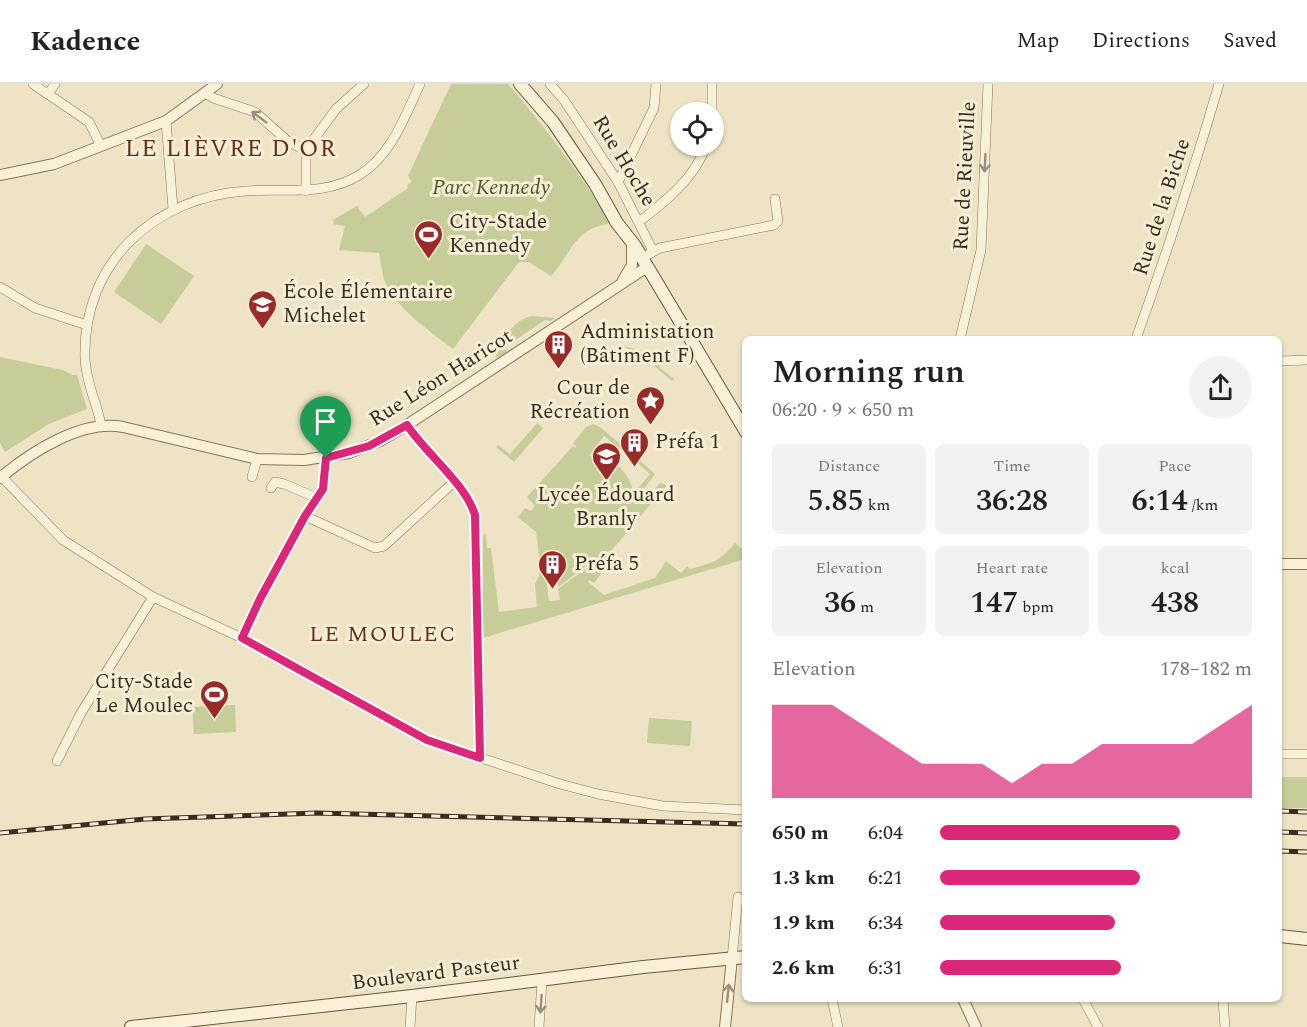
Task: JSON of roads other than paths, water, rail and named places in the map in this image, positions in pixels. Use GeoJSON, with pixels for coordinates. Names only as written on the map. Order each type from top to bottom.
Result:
{"type":"FeatureCollection","features":[{"type":"Feature","properties":{"kind":"main road"},"geometry":{"type":"LineString","coordinates":[[520,84],[553,122],[595,184],[742,425]]}},
{"type":"Feature","properties":{"kind":"main road"},"geometry":{"type":"LineString","coordinates":[[532,84],[567,128],[586,157],[626,223],[633,244]]}},
{"type":"Feature","properties":{"kind":"main road"},"geometry":{"type":"LineString","coordinates":[[1282,936],[1303,936]]}},
{"type":"Feature","properties":{"kind":"main road","name":"Boulevard Pasteur"},"geometry":{"type":"LineString","coordinates":[[131,1027],[236,1021],[412,996],[643,967],[742,957]]}},
{"type":"Feature","properties":{"kind":"street"},"geometry":{"type":"LineString","coordinates":[[33,84],[91,124],[101,146]]}},
{"type":"Feature","properties":{"kind":"street"},"geometry":{"type":"LineString","coordinates":[[48,94],[55,84]]}},
{"type":"Feature","properties":{"kind":"street"},"geometry":{"type":"LineString","coordinates":[[0,175],[54,164],[166,121],[217,84]]}},
{"type":"Feature","properties":{"kind":"street"},"geometry":{"type":"LineString","coordinates":[[306,191],[306,150],[336,109],[363,84]]}},
{"type":"Feature","properties":{"kind":"street"},"geometry":{"type":"LineString","coordinates":[[100,425],[86,370],[87,325],[99,289],[122,250],[143,227],[173,209],[227,193],[323,189],[338,186],[360,175],[384,153],[420,84]]}},
{"type":"Feature","properties":{"kind":"street","name":"Rue Hoche"},"geometry":{"type":"LineString","coordinates":[[550,84],[564,100],[618,182],[653,250]]}},
{"type":"Feature","properties":{"kind":"street"},"geometry":{"type":"LineString","coordinates":[[618,182],[654,108],[656,84]]}},
{"type":"Feature","properties":{"kind":"street"},"geometry":{"type":"LineString","coordinates":[[712,84],[712,102]]}},
{"type":"Feature","properties":{"kind":"street","name":"Rue de Rieuville"},"geometry":{"type":"LineString","coordinates":[[961,336],[981,250],[988,84]]}},
{"type":"Feature","properties":{"kind":"street","name":"Rue de la Biche"},"geometry":{"type":"LineString","coordinates":[[1137,336],[1169,248],[1219,84]]}},
{"type":"Feature","properties":{"kind":"street"},"geometry":{"type":"LineString","coordinates":[[205,93],[213,98],[255,112],[290,143],[306,150]]}},
{"type":"Feature","properties":{"kind":"street"},"geometry":{"type":"LineString","coordinates":[[166,121],[173,209]]}},
{"type":"Feature","properties":{"kind":"street"},"geometry":{"type":"LineString","coordinates":[[619,285],[631,269],[633,244],[641,239],[641,226],[682,186],[701,156]]}},
{"type":"Feature","properties":{"kind":"street"},"geometry":{"type":"LineString","coordinates":[[645,263],[653,250],[774,225],[778,220],[775,199]]}},
{"type":"Feature","properties":{"kind":"street","name":"Rue Léon Haricot"},"geometry":{"type":"LineString","coordinates":[[0,476],[49,445],[100,425],[123,427],[257,459],[326,458],[369,446],[407,425],[498,367],[619,285],[645,263]]}},
{"type":"Feature","properties":{"kind":"street"},"geometry":{"type":"LineString","coordinates":[[0,287],[35,308],[87,325]]}},
{"type":"Feature","properties":{"kind":"street"},"geometry":{"type":"LineString","coordinates":[[1282,361],[1307,360]]}},
{"type":"Feature","properties":{"kind":"street"},"geometry":{"type":"LineString","coordinates":[[407,425],[423,448],[455,481],[466,497],[475,518],[480,758]]}},
{"type":"Feature","properties":{"kind":"street"},"geometry":{"type":"LineString","coordinates":[[242,638],[260,599],[305,516],[323,489],[326,458]]}},
{"type":"Feature","properties":{"kind":"street"},"geometry":{"type":"LineString","coordinates":[[252,477],[257,459]]}},
{"type":"Feature","properties":{"kind":"street"},"geometry":{"type":"LineString","coordinates":[[0,476],[63,540],[153,597],[242,638],[427,740],[597,794],[663,806],[742,810]]}},
{"type":"Feature","properties":{"kind":"street"},"geometry":{"type":"LineString","coordinates":[[305,516],[375,548],[384,546],[455,481]]}},
{"type":"Feature","properties":{"kind":"street"},"geometry":{"type":"LineString","coordinates":[[272,488],[275,482],[284,484],[317,498]]}},
{"type":"Feature","properties":{"kind":"street"},"geometry":{"type":"LineString","coordinates":[[1282,564],[1307,564]]}},
{"type":"Feature","properties":{"kind":"street"},"geometry":{"type":"LineString","coordinates":[[57,760],[81,713],[153,597]]}},
{"type":"Feature","properties":{"kind":"street"},"geometry":{"type":"LineString","coordinates":[[1282,754],[1307,753]]}},
{"type":"Feature","properties":{"kind":"street"},"geometry":{"type":"LineString","coordinates":[[725,1027],[738,897]]}},
{"type":"Feature","properties":{"kind":"street"},"geometry":{"type":"LineString","coordinates":[[539,1027],[542,981]]}},
{"type":"Feature","properties":{"kind":"street"},"geometry":{"type":"LineString","coordinates":[[410,1027],[412,996]]}},
{"type":"Feature","properties":{"kind":"street"},"geometry":{"type":"LineString","coordinates":[[833,1002],[838,1027]]}},
{"type":"Feature","properties":{"kind":"street"},"geometry":{"type":"LineString","coordinates":[[964,1002],[976,1027]]}},
{"type":"Feature","properties":{"kind":"street"},"geometry":{"type":"LineString","coordinates":[[1085,1002],[1098,1027]]}},
{"type":"Feature","properties":{"kind":"street"},"geometry":{"type":"LineString","coordinates":[[1223,1002],[1225,1027]]}},
{"type":"Feature","properties":{"kind":"railway"},"geometry":{"type":"LineString","coordinates":[[1282,811],[1307,812]]}},
{"type":"Feature","properties":{"kind":"railway"},"geometry":{"type":"LineString","coordinates":[[0,833],[145,819],[317,813],[742,824]]}},
{"type":"Feature","properties":{"kind":"railway"},"geometry":{"type":"LineString","coordinates":[[1282,832],[1307,833]]}},
{"type":"Feature","properties":{"kind":"railway"},"geometry":{"type":"LineString","coordinates":[[1282,851],[1307,852]]}},
{"type":"Feature","properties":{"kind":"place","name":"City-Stade Kennedy"},"geometry":{"type":"Point","coordinates":[428,260]}},
{"type":"Feature","properties":{"kind":"place","name":"École Élémentaire Michelet"},"geometry":{"type":"Point","coordinates":[262,330]}},
{"type":"Feature","properties":{"kind":"place","name":"Administation (Bâtiment F)"},"geometry":{"type":"Point","coordinates":[559,370]}},
{"type":"Feature","properties":{"kind":"place","name":"Cour de Récréation"},"geometry":{"type":"Point","coordinates":[651,426]}},
{"type":"Feature","properties":{"kind":"place","name":"Préfa 1"},"geometry":{"type":"Point","coordinates":[634,468]}},
{"type":"Feature","properties":{"kind":"place","name":"Lycée Édouard Branly"},"geometry":{"type":"Point","coordinates":[606,482]}},
{"type":"Feature","properties":{"kind":"place","name":"Préfa 5"},"geometry":{"type":"Point","coordinates":[553,590]}},
{"type":"Feature","properties":{"kind":"place","name":"City-Stade Le Moulec"},"geometry":{"type":"Point","coordinates":[214,720]}},
{"type":"Feature","properties":{"kind":"district","name":"LE LIÈVRE D'OR"},"geometry":{"type":"Point","coordinates":[231,149]}},
{"type":"Feature","properties":{"kind":"district","name":"LE MOULEC"},"geometry":{"type":"Point","coordinates":[383,634]}},
{"type":"Feature","properties":{"kind":"park label","name":"Parc Kennedy"},"geometry":{"type":"Point","coordinates":[491,188]}}]}
